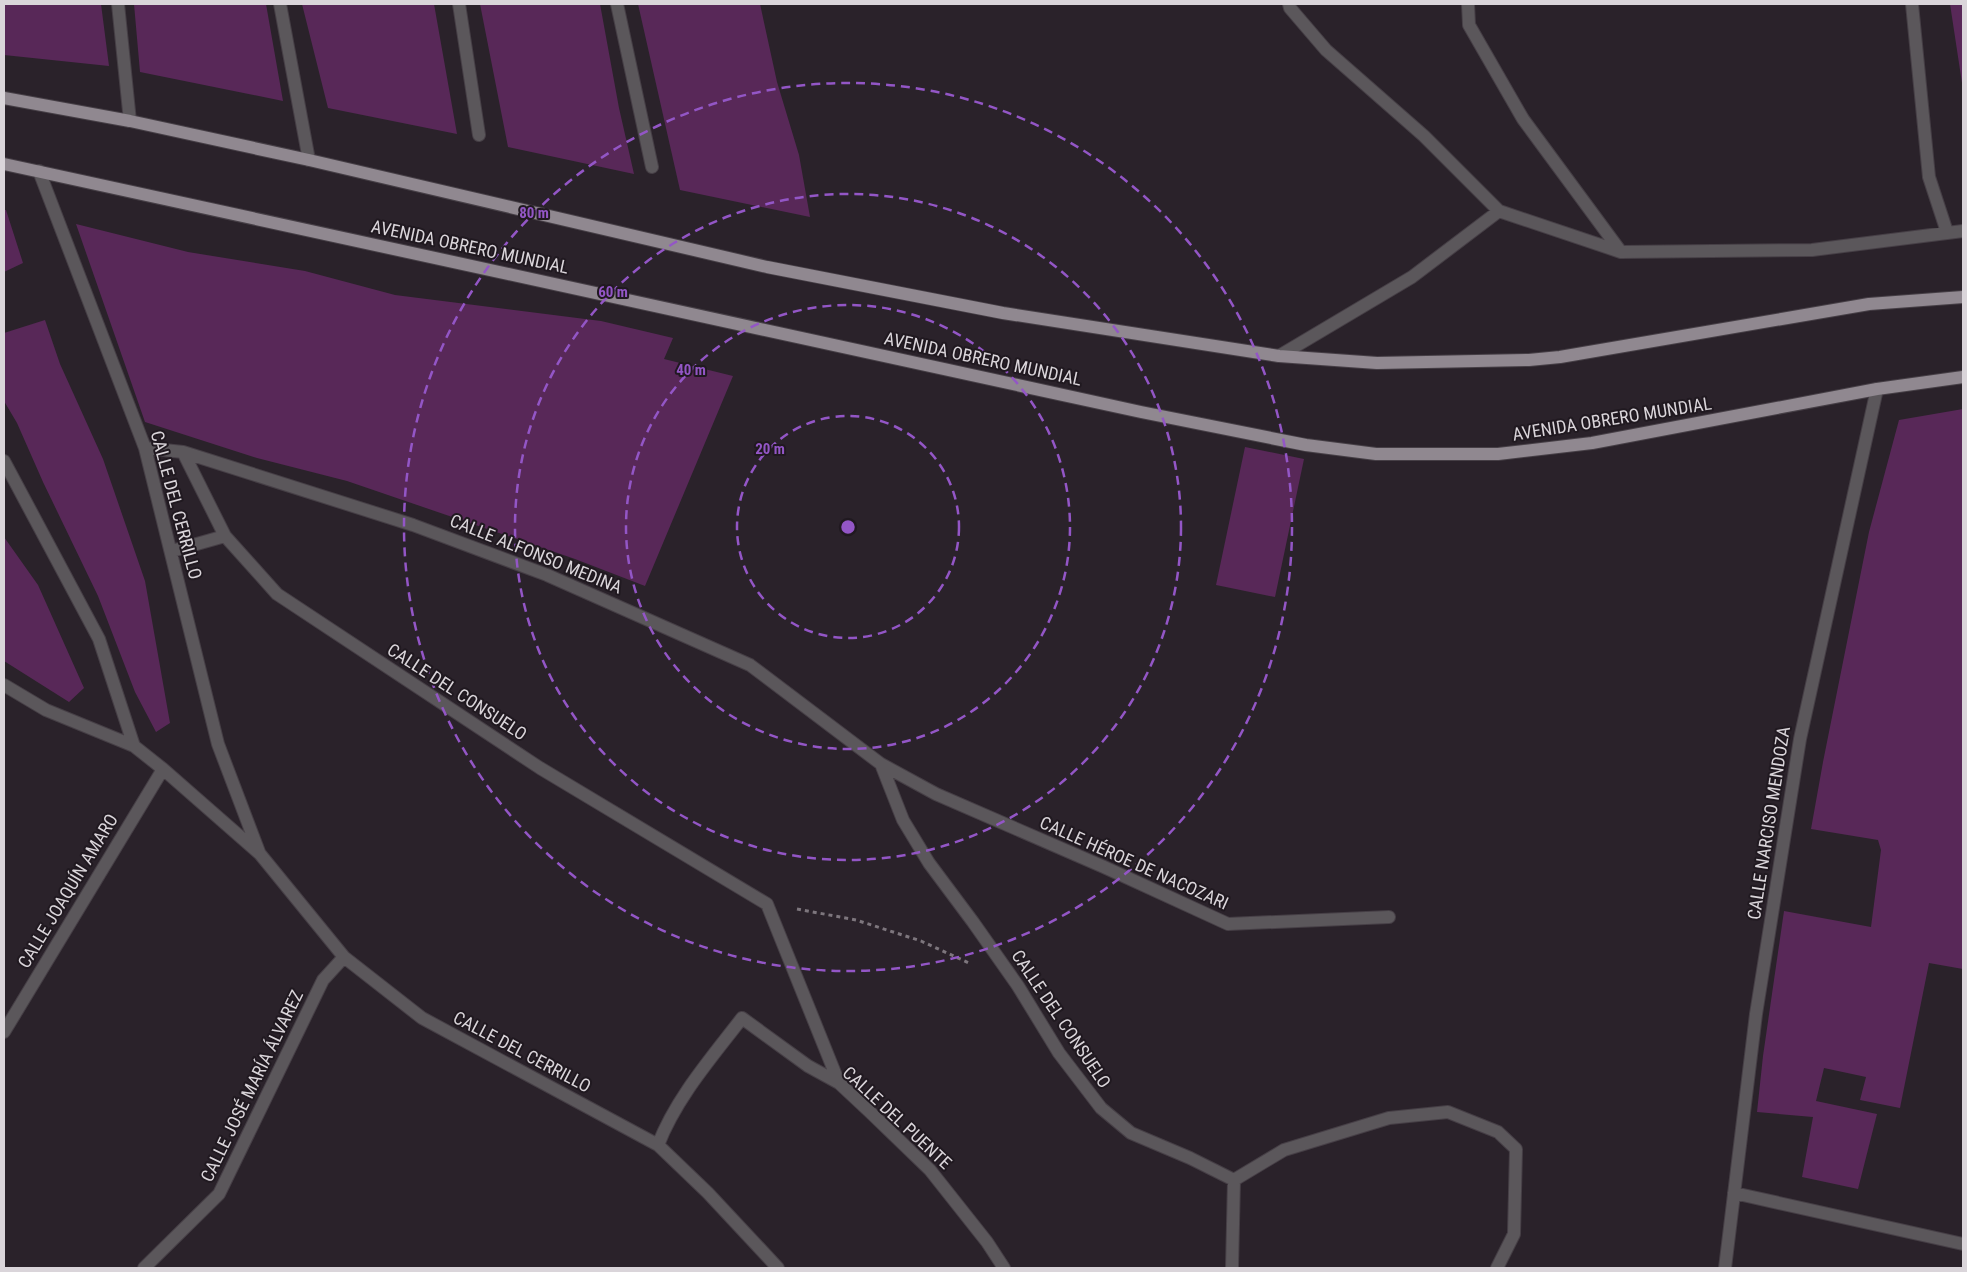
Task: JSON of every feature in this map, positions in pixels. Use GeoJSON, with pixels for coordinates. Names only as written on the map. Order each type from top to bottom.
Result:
{"type":"FeatureCollection","features":[{"type":"Feature","properties":{"kind":"main road"},"geometry":{"type":"LineString","coordinates":[[4,98],[130,122],[309,160],[767,267],[1004,313],[1279,356],[1377,363],[1529,360],[1560,357],[1869,304],[1963,297]]}},
{"type":"Feature","properties":{"kind":"main road","name":"AVENIDA OBRERO MUNDIAL"},"geometry":{"type":"LineString","coordinates":[[4,164],[1141,412],[1306,445],[1376,454],[1498,454],[1592,443],[1877,389],[1963,377]]}},
{"type":"Feature","properties":{"kind":"street"},"geometry":{"type":"LineString","coordinates":[[118,4],[130,122]]}},
{"type":"Feature","properties":{"kind":"street"},"geometry":{"type":"LineString","coordinates":[[280,4],[309,160]]}},
{"type":"Feature","properties":{"kind":"street"},"geometry":{"type":"LineString","coordinates":[[459,4],[479,135]]}},
{"type":"Feature","properties":{"kind":"street"},"geometry":{"type":"LineString","coordinates":[[617,4],[652,167]]}},
{"type":"Feature","properties":{"kind":"street"},"geometry":{"type":"LineString","coordinates":[[1289,4],[1290,8],[1326,50],[1424,136],[1499,211],[1620,252],[1812,250],[1963,230]]}},
{"type":"Feature","properties":{"kind":"street"},"geometry":{"type":"LineString","coordinates":[[1468,4],[1469,25],[1523,119],[1620,252]]}},
{"type":"Feature","properties":{"kind":"street"},"geometry":{"type":"LineString","coordinates":[[1912,4],[1929,177],[1947,232]]}},
{"type":"Feature","properties":{"kind":"street","name":"CALLE DEL CERRILLO"},"geometry":{"type":"LineString","coordinates":[[39,171],[145,448],[172,551],[218,744],[260,854]]}},
{"type":"Feature","properties":{"kind":"street"},"geometry":{"type":"LineString","coordinates":[[1279,356],[1412,278],[1499,211]]}},
{"type":"Feature","properties":{"kind":"street","name":"CALLE NARCISO MENDOZA"},"geometry":{"type":"LineString","coordinates":[[1725,1268],[1756,1014],[1800,739],[1877,389]]}},
{"type":"Feature","properties":{"kind":"street","name":"CALLE ALFONSO MEDINA"},"geometry":{"type":"LineString","coordinates":[[145,448],[183,452],[413,525],[547,575],[750,665],[880,764]]}},
{"type":"Feature","properties":{"kind":"street","name":"CALLE DEL CONSUELO"},"geometry":{"type":"LineString","coordinates":[[183,452],[225,536],[276,594],[540,768],[767,904]]}},
{"type":"Feature","properties":{"kind":"street"},"geometry":{"type":"LineString","coordinates":[[4,461],[99,639],[134,746]]}},
{"type":"Feature","properties":{"kind":"street"},"geometry":{"type":"LineString","coordinates":[[172,551],[225,536]]}},
{"type":"Feature","properties":{"kind":"street","name":"CALLE DEL CERRILLO"},"geometry":{"type":"LineString","coordinates":[[4,685],[46,710],[134,746],[260,854],[344,957],[422,1018],[658,1145],[708,1193],[778,1268]]}},
{"type":"Feature","properties":{"kind":"street","name":"CALLE DEL CONSUELO"},"geometry":{"type":"LineString","coordinates":[[880,764],[903,820],[929,863],[1018,986],[1059,1053],[1101,1108],[1131,1132],[1234,1180]]}},
{"type":"Feature","properties":{"kind":"street","name":"CALLE HÉROE DE NACOZARI"},"geometry":{"type":"LineString","coordinates":[[880,764],[936,794],[1104,867],[1228,924],[1389,917]]}},
{"type":"Feature","properties":{"kind":"street","name":"CALLE JOAQUÍN AMARO"},"geometry":{"type":"LineString","coordinates":[[4,1032],[163,769]]}},
{"type":"Feature","properties":{"kind":"street"},"geometry":{"type":"LineString","coordinates":[[767,904],[839,1084]]}},
{"type":"Feature","properties":{"kind":"street","name":"CALLE JOSÉ MARÍA ÁLVAREZ"},"geometry":{"type":"LineString","coordinates":[[144,1268],[219,1194],[323,980],[344,957]]}},
{"type":"Feature","properties":{"kind":"street","name":"CALLE DEL PUENTE"},"geometry":{"type":"LineString","coordinates":[[658,1145],[667,1123],[742,1018],[808,1066],[839,1084],[930,1170],[987,1242],[1004,1268]]}},
{"type":"Feature","properties":{"kind":"street"},"geometry":{"type":"LineString","coordinates":[[1232,1268],[1234,1180],[1284,1150],[1389,1118],[1448,1112],[1498,1132],[1516,1149],[1514,1234],[1497,1268]]}},
{"type":"Feature","properties":{"kind":"street"},"geometry":{"type":"LineString","coordinates":[[1734,1193],[1963,1244]]}},
{"type":"Feature","properties":{"kind":"path"},"geometry":{"type":"LineString","coordinates":[[767,904],[856,920],[922,941],[974,965]]}},
{"type":"Feature","properties":{"kind":"building"},"geometry":{"type":"Polygon","coordinates":[[[4,4],[101,4],[109,66],[4,55],[4,4]]]}},
{"type":"Feature","properties":{"kind":"building"},"geometry":{"type":"Polygon","coordinates":[[[134,4],[266,4],[283,101],[140,72],[134,4]]]}},
{"type":"Feature","properties":{"kind":"building"},"geometry":{"type":"Polygon","coordinates":[[[302,4],[434,4],[457,134],[328,108],[302,4]]]}},
{"type":"Feature","properties":{"kind":"building"},"geometry":{"type":"Polygon","coordinates":[[[480,4],[600,4],[619,108],[634,174],[508,147],[480,4]]]}},
{"type":"Feature","properties":{"kind":"building"},"geometry":{"type":"Polygon","coordinates":[[[638,4],[760,4],[777,82],[799,155],[810,217],[680,190],[638,4]]]}},
{"type":"Feature","properties":{"kind":"building"},"geometry":{"type":"Polygon","coordinates":[[[1950,4],[1963,4],[1963,83],[1962,83],[1950,4]]]}},
{"type":"Feature","properties":{"kind":"building"},"geometry":{"type":"Polygon","coordinates":[[[4,210],[6,210],[23,263],[4,272],[4,210]]]}},
{"type":"Feature","properties":{"kind":"building"},"geometry":{"type":"Polygon","coordinates":[[[76,224],[188,252],[305,271],[395,295],[601,321],[673,338],[664,359],[733,376],[645,586],[575,559],[347,481],[257,458],[145,422],[76,224]]]}},
{"type":"Feature","properties":{"kind":"building"},"geometry":{"type":"Polygon","coordinates":[[[45,320],[60,364],[103,459],[145,581],[170,723],[156,732],[135,692],[98,596],[17,423],[4,401],[4,333],[45,320]]]}},
{"type":"Feature","properties":{"kind":"building"},"geometry":{"type":"Polygon","coordinates":[[[1963,409],[1963,969],[1929,963],[1900,1108],[1860,1100],[1866,1077],[1824,1068],[1816,1101],[1877,1114],[1858,1189],[1802,1177],[1813,1117],[1757,1112],[1763,1056],[1784,911],[1871,927],[1881,850],[1878,840],[1811,829],[1869,532],[1899,420],[1963,409]]]}},
{"type":"Feature","properties":{"kind":"building"},"geometry":{"type":"Polygon","coordinates":[[[1245,447],[1304,459],[1275,597],[1216,585],[1245,447]]]}},
{"type":"Feature","properties":{"kind":"building"},"geometry":{"type":"Polygon","coordinates":[[[4,537],[38,585],[84,688],[69,702],[4,661],[4,537]]]}}]}
